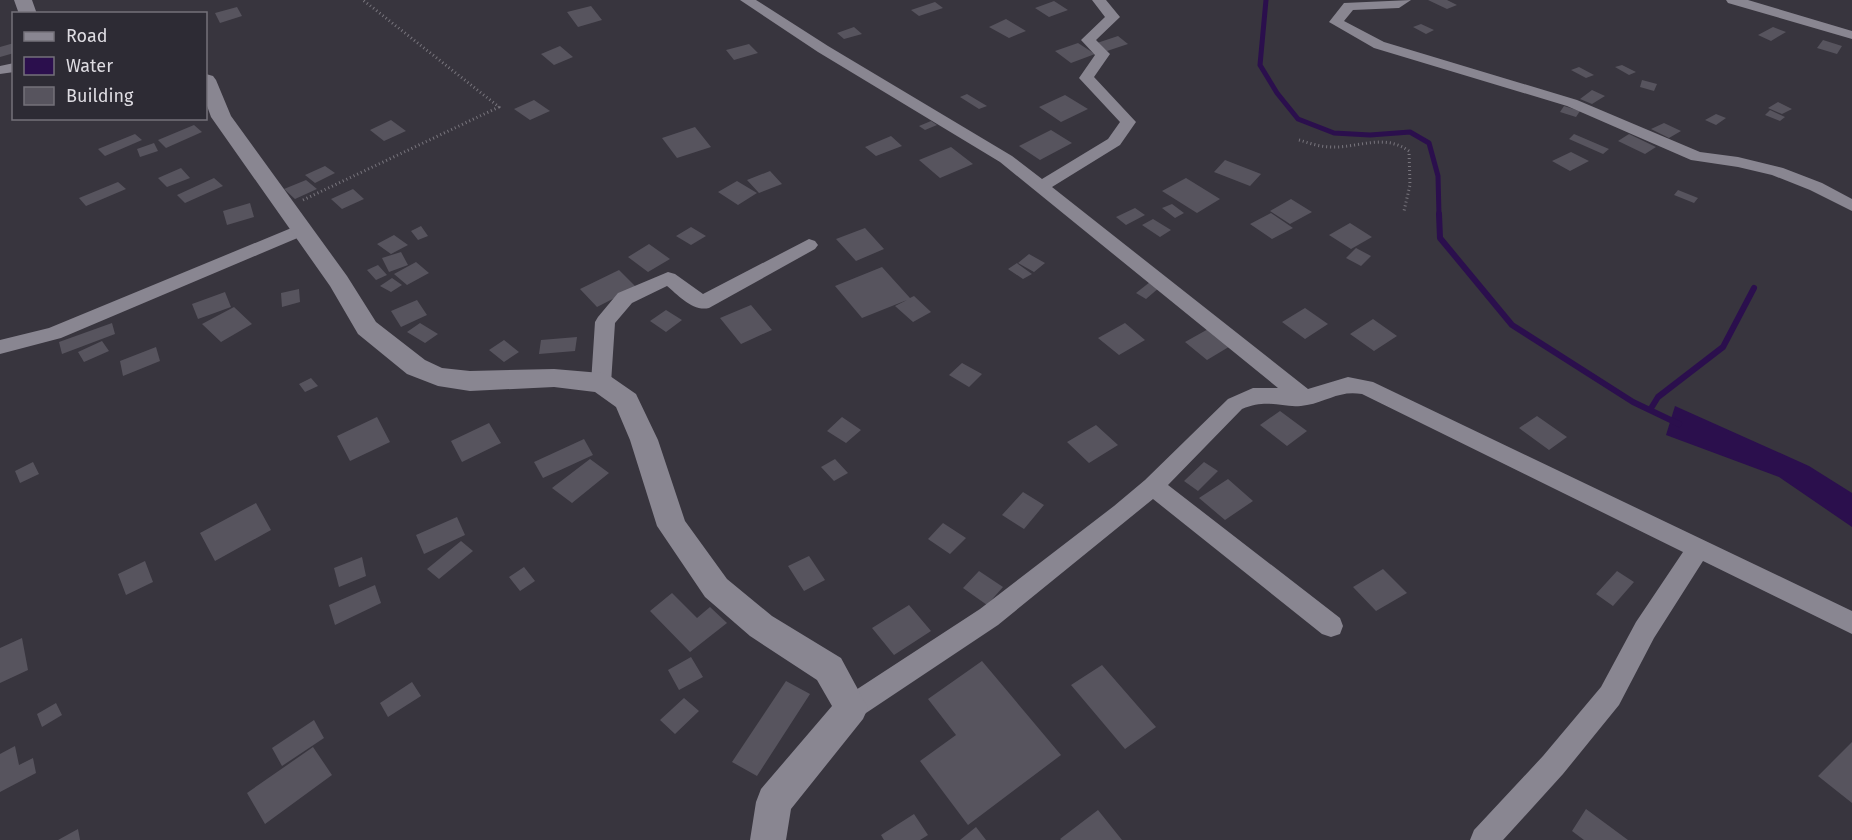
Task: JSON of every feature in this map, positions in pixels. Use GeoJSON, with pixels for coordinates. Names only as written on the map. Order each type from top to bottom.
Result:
{"type":"FeatureCollection","features":[{"type":"Feature","properties":{"kind":"street"},"geometry":{"type":"LineString","coordinates":[[747,0],[823,49],[1006,159],[1305,398]]}},
{"type":"Feature","properties":{"kind":"street"},"geometry":{"type":"LineString","coordinates":[[1041,187],[1114,142],[1128,122],[1086,78],[1103,54],[1088,40],[1113,17],[1099,0]]}},
{"type":"Feature","properties":{"kind":"street"},"geometry":{"type":"LineString","coordinates":[[1404,0],[1399,4],[1349,6],[1336,22],[1379,45],[1572,103],[1697,157],[1715,158],[1761,168],[1809,182],[1852,206]]}},
{"type":"Feature","properties":{"kind":"street"},"geometry":{"type":"LineString","coordinates":[[1733,0],[1852,35]]}},
{"type":"Feature","properties":{"kind":"street"},"geometry":{"type":"LineString","coordinates":[[207,82],[221,117],[339,282],[367,328],[416,367],[438,377],[470,381],[554,378],[600,383],[627,401],[644,440],[672,526],[716,588],[761,626],[829,669],[851,708]]}},
{"type":"Feature","properties":{"kind":"street"},"geometry":{"type":"LineString","coordinates":[[0,347],[54,333],[294,219]]}},
{"type":"Feature","properties":{"kind":"street"},"geometry":{"type":"LineString","coordinates":[[600,383],[605,322],[625,298],[668,278],[702,303],[809,245]]}},
{"type":"Feature","properties":{"kind":"street"},"geometry":{"type":"LineString","coordinates":[[768,840],[774,802],[851,708],[989,617],[1153,486],[1236,404],[1253,396],[1275,395],[1305,398],[1348,384],[1366,387],[1852,623]]}},
{"type":"Feature","properties":{"kind":"street"},"geometry":{"type":"LineString","coordinates":[[1153,486],[1331,626]]}},
{"type":"Feature","properties":{"kind":"street"},"geometry":{"type":"LineString","coordinates":[[1484,840],[1553,765],[1610,696],[1645,630],[1698,549]]}},
{"type":"Feature","properties":{"kind":"path"},"geometry":{"type":"LineString","coordinates":[[294,219],[499,107],[363,0]]}},
{"type":"Feature","properties":{"kind":"path"},"geometry":{"type":"LineString","coordinates":[[1299,140],[1313,145],[1335,147],[1385,141],[1401,143],[1409,151],[1410,185],[1404,211]]}},
{"type":"Feature","properties":{"kind":"water"},"geometry":{"type":"Polygon","coordinates":[[[1675,406],[1809,466],[1852,493],[1852,527],[1779,477],[1666,435],[1675,406]]]}},
{"type":"Feature","properties":{"kind":"building"},"geometry":{"type":"Polygon","coordinates":[[[1428,0],[1447,0],[1457,5],[1447,9],[1428,0]]]}},
{"type":"Feature","properties":{"kind":"building"},"geometry":{"type":"Polygon","coordinates":[[[1054,1],[1068,10],[1049,17],[1035,8],[1054,1]]]}},
{"type":"Feature","properties":{"kind":"building"},"geometry":{"type":"Polygon","coordinates":[[[935,2],[943,8],[919,16],[911,10],[935,2]]]}},
{"type":"Feature","properties":{"kind":"building"},"geometry":{"type":"Polygon","coordinates":[[[591,6],[602,20],[578,27],[567,12],[591,6]]]}},
{"type":"Feature","properties":{"kind":"building"},"geometry":{"type":"Polygon","coordinates":[[[237,7],[242,16],[220,23],[215,13],[237,7]]]}},
{"type":"Feature","properties":{"kind":"building"},"geometry":{"type":"Polygon","coordinates":[[[1006,19],[1026,31],[1009,38],[989,27],[1006,19]]]}},
{"type":"Feature","properties":{"kind":"building"},"geometry":{"type":"Polygon","coordinates":[[[1421,24],[1434,30],[1426,34],[1413,27],[1421,24]]]}},
{"type":"Feature","properties":{"kind":"building"},"geometry":{"type":"Polygon","coordinates":[[[854,27],[862,34],[844,39],[837,33],[854,27]]]}},
{"type":"Feature","properties":{"kind":"building"},"geometry":{"type":"Polygon","coordinates":[[[1773,27],[1786,32],[1771,41],[1758,35],[1773,27]]]}},
{"type":"Feature","properties":{"kind":"building"},"geometry":{"type":"Polygon","coordinates":[[[1118,36],[1128,44],[1107,51],[1097,43],[1118,36]]]}},
{"type":"Feature","properties":{"kind":"building"},"geometry":{"type":"Polygon","coordinates":[[[1823,40],[1842,46],[1837,54],[1817,48],[1823,40]]]}},
{"type":"Feature","properties":{"kind":"building"},"geometry":{"type":"Polygon","coordinates":[[[1078,43],[1095,54],[1071,63],[1055,51],[1078,43]]]}},
{"type":"Feature","properties":{"kind":"building"},"geometry":{"type":"Polygon","coordinates":[[[12,44],[12,54],[0,57],[0,47],[12,44]]]}},
{"type":"Feature","properties":{"kind":"building"},"geometry":{"type":"Polygon","coordinates":[[[749,44],[758,53],[734,60],[726,50],[749,44]]]}},
{"type":"Feature","properties":{"kind":"building"},"geometry":{"type":"Polygon","coordinates":[[[560,46],[573,57],[554,65],[541,54],[560,46]]]}},
{"type":"Feature","properties":{"kind":"building"},"geometry":{"type":"Polygon","coordinates":[[[1622,65],[1636,72],[1629,75],[1615,67],[1622,65]]]}},
{"type":"Feature","properties":{"kind":"building"},"geometry":{"type":"Polygon","coordinates":[[[1579,67],[1594,75],[1586,78],[1571,70],[1579,67]]]}},
{"type":"Feature","properties":{"kind":"building"},"geometry":{"type":"Polygon","coordinates":[[[1642,80],[1657,84],[1654,91],[1640,87],[1642,80]]]}},
{"type":"Feature","properties":{"kind":"building"},"geometry":{"type":"Polygon","coordinates":[[[1592,90],[1605,96],[1592,104],[1580,99],[1592,90]]]}},
{"type":"Feature","properties":{"kind":"building"},"geometry":{"type":"Polygon","coordinates":[[[967,94],[987,106],[979,109],[960,97],[967,94]]]}},
{"type":"Feature","properties":{"kind":"building"},"geometry":{"type":"Polygon","coordinates":[[[1065,95],[1088,109],[1061,122],[1039,107],[1065,95]]]}},
{"type":"Feature","properties":{"kind":"building"},"geometry":{"type":"Polygon","coordinates":[[[534,100],[550,111],[530,120],[514,109],[534,100]]]}},
{"type":"Feature","properties":{"kind":"building"},"geometry":{"type":"Polygon","coordinates":[[[1778,102],[1792,109],[1782,114],[1768,108],[1778,102]]]}},
{"type":"Feature","properties":{"kind":"building"},"geometry":{"type":"Polygon","coordinates":[[[1564,106],[1580,111],[1576,117],[1560,112],[1564,106]]]}},
{"type":"Feature","properties":{"kind":"building"},"geometry":{"type":"Polygon","coordinates":[[[1770,110],[1785,117],[1780,121],[1765,115],[1770,110]]]}},
{"type":"Feature","properties":{"kind":"building"},"geometry":{"type":"Polygon","coordinates":[[[1716,114],[1726,118],[1716,125],[1705,120],[1716,114]]]}},
{"type":"Feature","properties":{"kind":"building"},"geometry":{"type":"Polygon","coordinates":[[[391,120],[406,131],[384,141],[370,130],[391,120]]]}},
{"type":"Feature","properties":{"kind":"building"},"geometry":{"type":"Polygon","coordinates":[[[931,121],[937,125],[925,130],[919,126],[931,121]]]}},
{"type":"Feature","properties":{"kind":"building"},"geometry":{"type":"Polygon","coordinates":[[[1664,123],[1681,131],[1669,138],[1651,129],[1664,123]]]}},
{"type":"Feature","properties":{"kind":"building"},"geometry":{"type":"Polygon","coordinates":[[[194,125],[202,132],[166,148],[158,140],[194,125]]]}},
{"type":"Feature","properties":{"kind":"building"},"geometry":{"type":"Polygon","coordinates":[[[695,127],[711,147],[677,158],[662,138],[695,127]]]}},
{"type":"Feature","properties":{"kind":"building"},"geometry":{"type":"Polygon","coordinates":[[[1051,130],[1072,143],[1040,160],[1019,146],[1051,130]]]}},
{"type":"Feature","properties":{"kind":"building"},"geometry":{"type":"Polygon","coordinates":[[[135,134],[142,140],[105,156],[98,149],[135,134]]]}},
{"type":"Feature","properties":{"kind":"building"},"geometry":{"type":"Polygon","coordinates":[[[1574,134],[1609,149],[1603,154],[1569,139],[1574,134]]]}},
{"type":"Feature","properties":{"kind":"building"},"geometry":{"type":"Polygon","coordinates":[[[1629,134],[1656,147],[1645,154],[1618,141],[1629,134]]]}},
{"type":"Feature","properties":{"kind":"building"},"geometry":{"type":"Polygon","coordinates":[[[891,136],[902,146],[876,156],[865,147],[891,136]]]}},
{"type":"Feature","properties":{"kind":"building"},"geometry":{"type":"Polygon","coordinates":[[[154,143],[158,151],[140,157],[137,149],[154,143]]]}},
{"type":"Feature","properties":{"kind":"building"},"geometry":{"type":"Polygon","coordinates":[[[951,147],[973,164],[940,178],[919,160],[951,147]]]}},
{"type":"Feature","properties":{"kind":"building"},"geometry":{"type":"Polygon","coordinates":[[[1571,152],[1589,161],[1570,171],[1552,161],[1571,152]]]}},
{"type":"Feature","properties":{"kind":"building"},"geometry":{"type":"Polygon","coordinates":[[[1225,160],[1261,174],[1250,186],[1214,172],[1225,160]]]}},
{"type":"Feature","properties":{"kind":"building"},"geometry":{"type":"Polygon","coordinates":[[[325,166],[335,173],[315,183],[305,175],[325,166]]]}},
{"type":"Feature","properties":{"kind":"building"},"geometry":{"type":"Polygon","coordinates":[[[181,168],[190,178],[167,187],[158,178],[181,168]]]}},
{"type":"Feature","properties":{"kind":"building"},"geometry":{"type":"Polygon","coordinates":[[[770,171],[782,184],[759,193],[747,180],[770,171]]]}},
{"type":"Feature","properties":{"kind":"building"},"geometry":{"type":"Polygon","coordinates":[[[214,178],[223,186],[185,203],[177,195],[214,178]]]}},
{"type":"Feature","properties":{"kind":"building"},"geometry":{"type":"Polygon","coordinates":[[[1186,178],[1220,199],[1197,213],[1162,191],[1186,178]]]}},
{"type":"Feature","properties":{"kind":"building"},"geometry":{"type":"Polygon","coordinates":[[[306,180],[317,189],[295,199],[284,189],[306,180]]]}},
{"type":"Feature","properties":{"kind":"building"},"geometry":{"type":"Polygon","coordinates":[[[737,181],[757,193],[738,205],[718,192],[737,181]]]}},
{"type":"Feature","properties":{"kind":"building"},"geometry":{"type":"Polygon","coordinates":[[[118,182],[126,189],[86,206],[79,198],[118,182]]]}},
{"type":"Feature","properties":{"kind":"building"},"geometry":{"type":"Polygon","coordinates":[[[353,189],[364,199],[342,209],[331,199],[353,189]]]}},
{"type":"Feature","properties":{"kind":"building"},"geometry":{"type":"Polygon","coordinates":[[[1678,190],[1698,198],[1694,203],[1674,195],[1678,190]]]}},
{"type":"Feature","properties":{"kind":"building"},"geometry":{"type":"Polygon","coordinates":[[[1291,199],[1312,212],[1290,224],[1270,211],[1291,199]]]}},
{"type":"Feature","properties":{"kind":"building"},"geometry":{"type":"Polygon","coordinates":[[[250,203],[254,217],[227,225],[223,211],[250,203]]]}},
{"type":"Feature","properties":{"kind":"building"},"geometry":{"type":"Polygon","coordinates":[[[1172,204],[1184,213],[1175,218],[1162,208],[1172,204]]]}},
{"type":"Feature","properties":{"kind":"building"},"geometry":{"type":"Polygon","coordinates":[[[1135,208],[1145,215],[1126,225],[1116,217],[1135,208]]]}},
{"type":"Feature","properties":{"kind":"building"},"geometry":{"type":"Polygon","coordinates":[[[1271,213],[1293,228],[1272,239],[1250,224],[1271,213]]]}},
{"type":"Feature","properties":{"kind":"building"},"geometry":{"type":"Polygon","coordinates":[[[1153,219],[1171,230],[1160,237],[1142,225],[1153,219]]]}},
{"type":"Feature","properties":{"kind":"building"},"geometry":{"type":"Polygon","coordinates":[[[1350,223],[1372,237],[1351,249],[1329,235],[1350,223]]]}},
{"type":"Feature","properties":{"kind":"building"},"geometry":{"type":"Polygon","coordinates":[[[421,226],[428,236],[418,240],[411,231],[421,226]]]}},
{"type":"Feature","properties":{"kind":"building"},"geometry":{"type":"Polygon","coordinates":[[[691,227],[706,236],[691,245],[676,236],[691,227]]]}},
{"type":"Feature","properties":{"kind":"building"},"geometry":{"type":"Polygon","coordinates":[[[865,228],[884,249],[856,261],[836,239],[865,228]]]}},
{"type":"Feature","properties":{"kind":"building"},"geometry":{"type":"Polygon","coordinates":[[[394,235],[408,245],[391,254],[377,244],[394,235]]]}},
{"type":"Feature","properties":{"kind":"building"},"geometry":{"type":"Polygon","coordinates":[[[649,244],[670,259],[648,272],[628,257],[649,244]]]}},
{"type":"Feature","properties":{"kind":"building"},"geometry":{"type":"Polygon","coordinates":[[[1356,248],[1371,256],[1361,266],[1346,258],[1356,248]]]}},
{"type":"Feature","properties":{"kind":"building"},"geometry":{"type":"Polygon","coordinates":[[[401,252],[408,265],[389,272],[382,258],[401,252]]]}},
{"type":"Feature","properties":{"kind":"building"},"geometry":{"type":"Polygon","coordinates":[[[1029,254],[1045,263],[1034,272],[1018,263],[1029,254]]]}},
{"type":"Feature","properties":{"kind":"building"},"geometry":{"type":"Polygon","coordinates":[[[416,262],[429,273],[407,285],[394,274],[416,262]]]}},
{"type":"Feature","properties":{"kind":"building"},"geometry":{"type":"Polygon","coordinates":[[[1017,263],[1032,274],[1023,279],[1008,269],[1017,263]]]}},
{"type":"Feature","properties":{"kind":"building"},"geometry":{"type":"Polygon","coordinates":[[[378,265],[387,275],[376,280],[367,270],[378,265]]]}},
{"type":"Feature","properties":{"kind":"building"},"geometry":{"type":"Polygon","coordinates":[[[882,267],[910,298],[914,296],[931,312],[913,322],[895,306],[907,300],[862,318],[835,286],[882,267]]]}},
{"type":"Feature","properties":{"kind":"building"},"geometry":{"type":"Polygon","coordinates":[[[619,270],[636,287],[597,307],[580,289],[619,270]]]}},
{"type":"Feature","properties":{"kind":"building"},"geometry":{"type":"Polygon","coordinates":[[[392,278],[402,285],[391,292],[380,286],[392,278]]]}},
{"type":"Feature","properties":{"kind":"building"},"geometry":{"type":"Polygon","coordinates":[[[1150,282],[1160,287],[1146,299],[1136,293],[1150,282]]]}},
{"type":"Feature","properties":{"kind":"building"},"geometry":{"type":"Polygon","coordinates":[[[299,289],[300,302],[282,307],[281,293],[299,289]]]}},
{"type":"Feature","properties":{"kind":"building"},"geometry":{"type":"Polygon","coordinates":[[[225,292],[231,307],[198,319],[192,304],[225,292]]]}},
{"type":"Feature","properties":{"kind":"building"},"geometry":{"type":"Polygon","coordinates":[[[417,300],[427,315],[401,327],[391,311],[417,300]]]}},
{"type":"Feature","properties":{"kind":"building"},"geometry":{"type":"Polygon","coordinates":[[[751,305],[772,330],[741,344],[720,318],[751,305]]]}},
{"type":"Feature","properties":{"kind":"building"},"geometry":{"type":"Polygon","coordinates":[[[234,307],[252,324],[221,342],[202,324],[234,307]]]}},
{"type":"Feature","properties":{"kind":"building"},"geometry":{"type":"Polygon","coordinates":[[[1305,308],[1328,324],[1305,339],[1282,322],[1305,308]]]}},
{"type":"Feature","properties":{"kind":"building"},"geometry":{"type":"Polygon","coordinates":[[[666,310],[682,320],[666,332],[650,321],[666,310]]]}},
{"type":"Feature","properties":{"kind":"building"},"geometry":{"type":"Polygon","coordinates":[[[1373,319],[1397,336],[1374,351],[1350,334],[1373,319]]]}},
{"type":"Feature","properties":{"kind":"building"},"geometry":{"type":"Polygon","coordinates":[[[112,323],[115,334],[62,354],[59,342],[112,323]]]}},
{"type":"Feature","properties":{"kind":"building"},"geometry":{"type":"Polygon","coordinates":[[[420,323],[438,334],[425,343],[407,332],[420,323]]]}},
{"type":"Feature","properties":{"kind":"building"},"geometry":{"type":"Polygon","coordinates":[[[1125,323],[1145,340],[1119,355],[1098,338],[1125,323]]]}},
{"type":"Feature","properties":{"kind":"building"},"geometry":{"type":"Polygon","coordinates":[[[1210,328],[1232,345],[1207,360],[1185,342],[1210,328]]]}},
{"type":"Feature","properties":{"kind":"building"},"geometry":{"type":"Polygon","coordinates":[[[577,337],[575,351],[539,354],[541,340],[577,337]]]}},
{"type":"Feature","properties":{"kind":"building"},"geometry":{"type":"Polygon","coordinates":[[[504,340],[519,352],[504,362],[489,350],[504,340]]]}},
{"type":"Feature","properties":{"kind":"building"},"geometry":{"type":"Polygon","coordinates":[[[102,341],[109,351],[84,362],[78,352],[102,341]]]}},
{"type":"Feature","properties":{"kind":"building"},"geometry":{"type":"Polygon","coordinates":[[[156,347],[160,361],[123,376],[120,361],[156,347]]]}},
{"type":"Feature","properties":{"kind":"building"},"geometry":{"type":"Polygon","coordinates":[[[962,363],[982,374],[969,387],[949,375],[962,363]]]}},
{"type":"Feature","properties":{"kind":"building"},"geometry":{"type":"Polygon","coordinates":[[[311,378],[318,386],[305,392],[299,384],[311,378]]]}},
{"type":"Feature","properties":{"kind":"building"},"geometry":{"type":"Polygon","coordinates":[[[1280,411],[1307,431],[1287,446],[1260,425],[1280,411]]]}},
{"type":"Feature","properties":{"kind":"building"},"geometry":{"type":"Polygon","coordinates":[[[1537,416],[1567,437],[1549,450],[1519,428],[1537,416]]]}},
{"type":"Feature","properties":{"kind":"building"},"geometry":{"type":"Polygon","coordinates":[[[377,417],[390,442],[350,461],[337,436],[377,417]]]}},
{"type":"Feature","properties":{"kind":"building"},"geometry":{"type":"Polygon","coordinates":[[[842,417],[861,430],[846,443],[827,431],[842,417]]]}},
{"type":"Feature","properties":{"kind":"building"},"geometry":{"type":"Polygon","coordinates":[[[489,423],[501,443],[462,462],[451,441],[489,423]]]}},
{"type":"Feature","properties":{"kind":"building"},"geometry":{"type":"Polygon","coordinates":[[[1096,425],[1118,445],[1089,463],[1067,442],[1096,425]]]}},
{"type":"Feature","properties":{"kind":"building"},"geometry":{"type":"Polygon","coordinates":[[[584,439],[593,455],[543,478],[534,462],[584,439]]]}},
{"type":"Feature","properties":{"kind":"building"},"geometry":{"type":"Polygon","coordinates":[[[590,459],[609,473],[572,503],[552,488],[590,459]]]}},
{"type":"Feature","properties":{"kind":"building"},"geometry":{"type":"Polygon","coordinates":[[[835,459],[848,473],[834,481],[821,467],[835,459]]]}},
{"type":"Feature","properties":{"kind":"building"},"geometry":{"type":"Polygon","coordinates":[[[33,462],[39,474],[20,483],[15,471],[33,462]]]}},
{"type":"Feature","properties":{"kind":"building"},"geometry":{"type":"Polygon","coordinates":[[[1204,462],[1218,471],[1198,491],[1184,481],[1204,462]]]}},
{"type":"Feature","properties":{"kind":"building"},"geometry":{"type":"Polygon","coordinates":[[[1228,479],[1253,501],[1225,520],[1199,498],[1228,479]]]}},
{"type":"Feature","properties":{"kind":"building"},"geometry":{"type":"Polygon","coordinates":[[[1023,492],[1044,505],[1024,529],[1002,515],[1023,492]]]}},
{"type":"Feature","properties":{"kind":"building"},"geometry":{"type":"Polygon","coordinates":[[[256,503],[271,530],[215,561],[200,533],[256,503]]]}},
{"type":"Feature","properties":{"kind":"building"},"geometry":{"type":"Polygon","coordinates":[[[457,517],[465,535],[424,554],[416,535],[457,517]]]}},
{"type":"Feature","properties":{"kind":"building"},"geometry":{"type":"Polygon","coordinates":[[[943,523],[966,538],[950,554],[928,539],[943,523]]]}},
{"type":"Feature","properties":{"kind":"building"},"geometry":{"type":"Polygon","coordinates":[[[461,541],[473,551],[439,579],[427,569],[461,541]]]}},
{"type":"Feature","properties":{"kind":"building"},"geometry":{"type":"Polygon","coordinates":[[[809,556],[825,580],[804,591],[788,566],[809,556]]]}},
{"type":"Feature","properties":{"kind":"building"},"geometry":{"type":"Polygon","coordinates":[[[362,557],[366,576],[339,587],[334,568],[362,557]]]}},
{"type":"Feature","properties":{"kind":"building"},"geometry":{"type":"Polygon","coordinates":[[[145,561],[153,582],[126,595],[118,574],[145,561]]]}},
{"type":"Feature","properties":{"kind":"building"},"geometry":{"type":"Polygon","coordinates":[[[524,567],[535,581],[520,591],[509,577],[524,567]]]}},
{"type":"Feature","properties":{"kind":"building"},"geometry":{"type":"Polygon","coordinates":[[[1383,569],[1407,593],[1376,611],[1353,587],[1383,569]]]}},
{"type":"Feature","properties":{"kind":"building"},"geometry":{"type":"Polygon","coordinates":[[[979,571],[1003,587],[987,605],[963,588],[979,571]]]}},
{"type":"Feature","properties":{"kind":"building"},"geometry":{"type":"Polygon","coordinates":[[[1617,571],[1634,582],[1613,606],[1596,594],[1617,571]]]}},
{"type":"Feature","properties":{"kind":"building"},"geometry":{"type":"Polygon","coordinates":[[[375,585],[381,603],[335,625],[329,605],[375,585]]]}},
{"type":"Feature","properties":{"kind":"building"},"geometry":{"type":"Polygon","coordinates":[[[672,593],[697,618],[710,607],[727,623],[690,652],[650,611],[672,593]]]}},
{"type":"Feature","properties":{"kind":"building"},"geometry":{"type":"Polygon","coordinates":[[[909,605],[931,631],[894,655],[872,628],[909,605]]]}},
{"type":"Feature","properties":{"kind":"building"},"geometry":{"type":"Polygon","coordinates":[[[22,638],[28,670],[0,683],[0,648],[22,638]]]}},
{"type":"Feature","properties":{"kind":"building"},"geometry":{"type":"Polygon","coordinates":[[[691,657],[703,677],[679,690],[668,670],[691,657]]]}},
{"type":"Feature","properties":{"kind":"building"},"geometry":{"type":"Polygon","coordinates":[[[982,661],[1061,755],[968,825],[920,761],[956,735],[928,699],[982,661]]]}},
{"type":"Feature","properties":{"kind":"building"},"geometry":{"type":"Polygon","coordinates":[[[1102,665],[1156,727],[1125,749],[1071,685],[1102,665]]]}},
{"type":"Feature","properties":{"kind":"building"},"geometry":{"type":"Polygon","coordinates":[[[786,681],[810,694],[757,776],[732,762],[786,681]]]}},
{"type":"Feature","properties":{"kind":"building"},"geometry":{"type":"Polygon","coordinates":[[[412,682],[421,696],[388,717],[380,703],[412,682]]]}},
{"type":"Feature","properties":{"kind":"building"},"geometry":{"type":"Polygon","coordinates":[[[684,698],[699,711],[675,734],[660,720],[684,698]]]}},
{"type":"Feature","properties":{"kind":"building"},"geometry":{"type":"Polygon","coordinates":[[[56,703],[62,715],[42,727],[37,714],[56,703]]]}},
{"type":"Feature","properties":{"kind":"building"},"geometry":{"type":"Polygon","coordinates":[[[314,720],[324,738],[282,766],[272,748],[314,720]]]}},
{"type":"Feature","properties":{"kind":"building"},"geometry":{"type":"Polygon","coordinates":[[[1852,742],[1852,803],[1818,776],[1852,742]]]}},
{"type":"Feature","properties":{"kind":"building"},"geometry":{"type":"Polygon","coordinates":[[[15,746],[19,765],[33,758],[36,773],[0,792],[0,754],[15,746]]]}},
{"type":"Feature","properties":{"kind":"building"},"geometry":{"type":"Polygon","coordinates":[[[313,747],[332,775],[265,824],[247,793],[313,747]]]}},
{"type":"Feature","properties":{"kind":"building"},"geometry":{"type":"Polygon","coordinates":[[[1586,809],[1628,840],[1584,840],[1572,831],[1586,809]]]}},
{"type":"Feature","properties":{"kind":"building"},"geometry":{"type":"Polygon","coordinates":[[[1098,810],[1122,840],[1060,839],[1098,810]]]}},
{"type":"Feature","properties":{"kind":"building"},"geometry":{"type":"Polygon","coordinates":[[[914,814],[928,835],[920,840],[884,840],[881,835],[914,814]]]}},
{"type":"Feature","properties":{"kind":"building"},"geometry":{"type":"Polygon","coordinates":[[[976,827],[986,840],[960,840],[976,827]]]}},
{"type":"Feature","properties":{"kind":"building"},"geometry":{"type":"Polygon","coordinates":[[[78,829],[80,840],[58,840],[78,829]]]}},
{"type":"Feature","properties":{"kind":"waterway"},"geometry":{"type":"LineString","coordinates":[[1266,0],[1260,65],[1277,93],[1298,119],[1334,133],[1370,135],[1410,132],[1429,143],[1438,176],[1439,215]]}},
{"type":"Feature","properties":{"kind":"waterway"},"geometry":{"type":"LineString","coordinates":[[1439,214],[1440,238],[1512,325],[1633,402],[1679,424]]}},
{"type":"Feature","properties":{"kind":"waterway"},"geometry":{"type":"LineString","coordinates":[[1650,410],[1658,397],[1723,347],[1754,288]]}}]}
